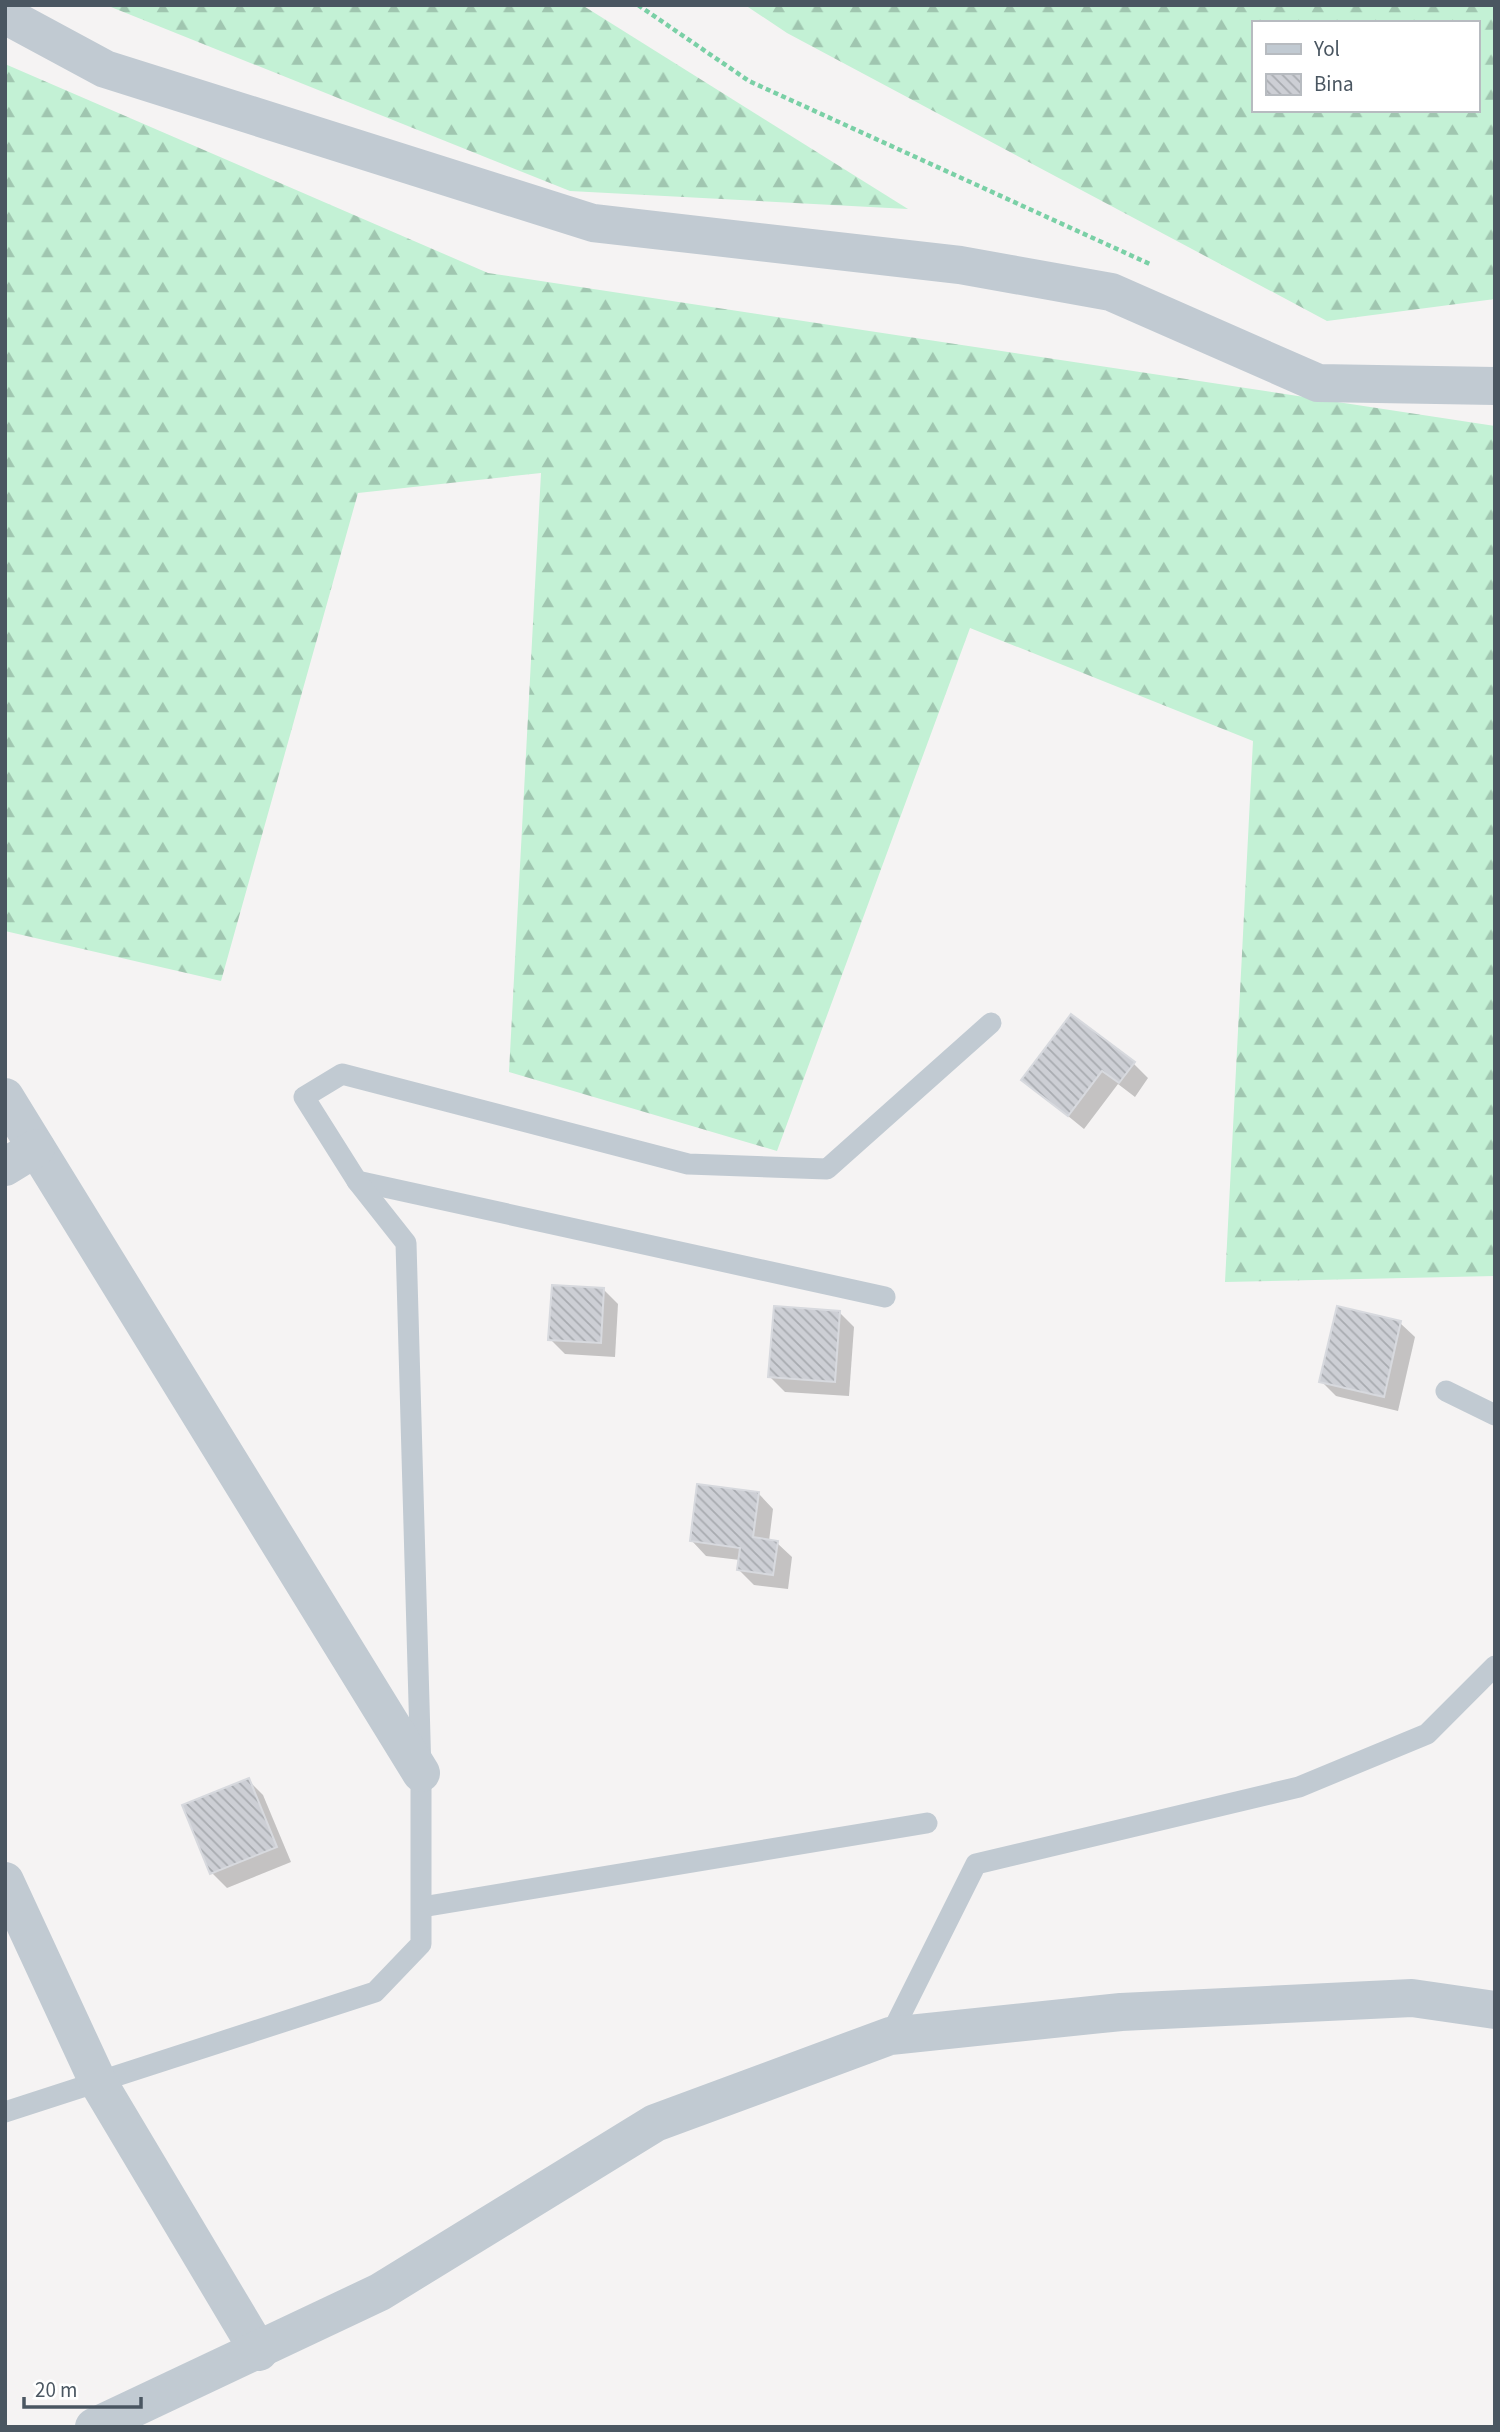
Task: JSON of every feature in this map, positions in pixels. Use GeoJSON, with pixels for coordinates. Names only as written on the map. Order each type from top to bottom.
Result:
{"type":"FeatureCollection","features":[{"type":"Feature","properties":{"kind":"street"},"geometry":{"type":"LineString","coordinates":[[5,15],[105,69],[593,223],[960,265],[1111,292],[1318,383],[1495,386]]}},
{"type":"Feature","properties":{"kind":"street"},"geometry":{"type":"LineString","coordinates":[[5,1097],[21,1158],[421,1773]]}},
{"type":"Feature","properties":{"kind":"street"},"geometry":{"type":"LineString","coordinates":[[5,1881],[98,2082],[259,2351]]}},
{"type":"Feature","properties":{"kind":"street"},"geometry":{"type":"LineString","coordinates":[[94,2427],[380,2292],[655,2123],[890,2036],[1121,2012],[1412,1998],[1495,2010]]}},
{"type":"Feature","properties":{"kind":"lane"},"geometry":{"type":"LineString","coordinates":[[5,2112],[375,1992],[421,1944],[421,1773],[406,1243],[357,1181],[304,1097],[342,1074],[688,1164],[827,1169],[991,1023]]}},
{"type":"Feature","properties":{"kind":"lane"},"geometry":{"type":"LineString","coordinates":[[357,1181],[885,1297]]}},
{"type":"Feature","properties":{"kind":"lane"},"geometry":{"type":"LineString","coordinates":[[1446,1391],[1495,1415]]}},
{"type":"Feature","properties":{"kind":"lane"},"geometry":{"type":"LineString","coordinates":[[890,2036],[976,1864],[1299,1787],[1427,1734],[1495,1666]]}},
{"type":"Feature","properties":{"kind":"lane"},"geometry":{"type":"LineString","coordinates":[[422,1907],[927,1823]]}},
{"type":"Feature","properties":{"kind":"path"},"geometry":{"type":"LineString","coordinates":[[638,5],[749,81],[1148,261],[1159,270]]}},
{"type":"Feature","properties":{"kind":"green space"},"geometry":{"type":"Polygon","coordinates":[[[106,5],[582,5],[908,209],[570,191],[106,5]]]}},
{"type":"Feature","properties":{"kind":"green space"},"geometry":{"type":"Polygon","coordinates":[[[745,5],[1495,5],[1495,299],[1327,321],[787,33],[745,5]]]}},
{"type":"Feature","properties":{"kind":"green space"},"geometry":{"type":"Polygon","coordinates":[[[5,64],[488,273],[1495,426],[1495,1276],[1225,1282],[1253,741],[970,628],[777,1151],[509,1072],[541,473],[358,493],[221,981],[5,931],[5,64]]]}},
{"type":"Feature","properties":{"kind":"building"},"geometry":{"type":"Polygon","coordinates":[[[1071,1014],[1135,1062],[1119,1083],[1102,1071],[1068,1116],[1021,1080],[1071,1014]]]}},
{"type":"Feature","properties":{"kind":"building"},"geometry":{"type":"Polygon","coordinates":[[[552,1285],[604,1288],[601,1343],[548,1340],[552,1285]]]}},
{"type":"Feature","properties":{"kind":"building"},"geometry":{"type":"Polygon","coordinates":[[[774,1306],[840,1311],[835,1382],[768,1377],[774,1306]]]}},
{"type":"Feature","properties":{"kind":"building"},"geometry":{"type":"Polygon","coordinates":[[[1337,1306],[1401,1321],[1384,1397],[1319,1382],[1337,1306]]]}},
{"type":"Feature","properties":{"kind":"building"},"geometry":{"type":"Polygon","coordinates":[[[697,1484],[759,1492],[753,1537],[778,1541],[773,1575],[737,1570],[740,1548],[690,1541],[697,1484]]]}},
{"type":"Feature","properties":{"kind":"building"},"geometry":{"type":"Polygon","coordinates":[[[249,1778],[277,1847],[210,1874],[182,1805],[249,1778]]]}}]}
